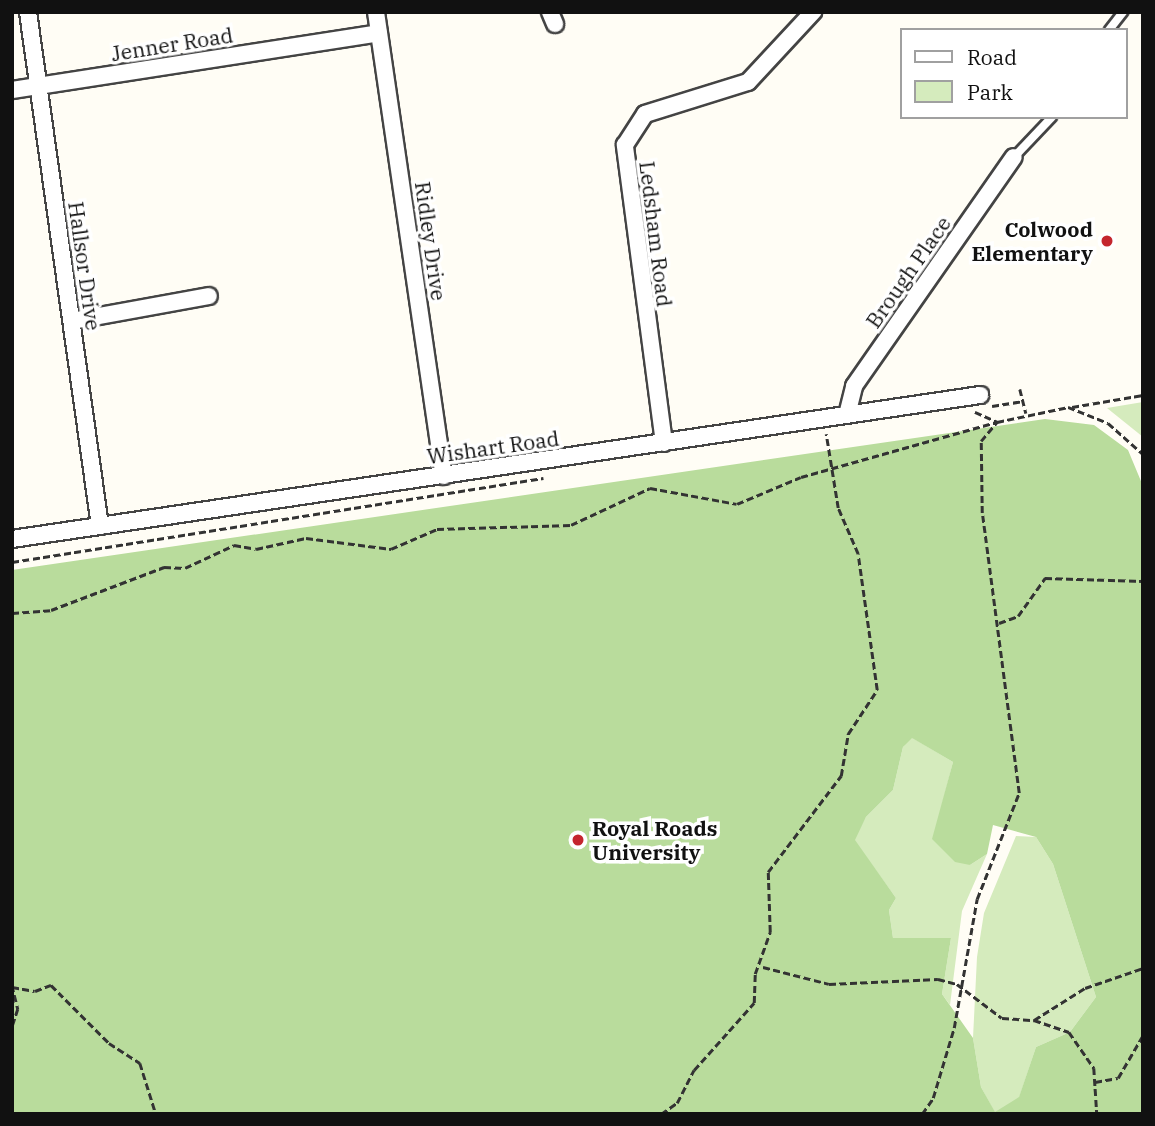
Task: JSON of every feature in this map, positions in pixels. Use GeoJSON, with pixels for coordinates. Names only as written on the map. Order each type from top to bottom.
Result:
{"type":"FeatureCollection","features":[{"type":"Feature","properties":{"kind":"street","name":"Hallsor Drive"},"geometry":{"type":"LineString","coordinates":[[28,12],[100,526]]}},
{"type":"Feature","properties":{"kind":"street","name":"Ridley Drive"},"geometry":{"type":"LineString","coordinates":[[376,12],[444,476]]}},
{"type":"Feature","properties":{"kind":"street","name":"Ledsham Road"},"geometry":{"type":"LineString","coordinates":[[664,443],[625,145],[645,114],[748,82],[813,12]]}},
{"type":"Feature","properties":{"kind":"street","name":"Jenner Road"},"geometry":{"type":"LineString","coordinates":[[12,90],[379,33]]}},
{"type":"Feature","properties":{"kind":"street","name":"Brough Place"},"geometry":{"type":"LineString","coordinates":[[847,415],[853,386],[1014,157]]}},
{"type":"Feature","properties":{"kind":"street"},"geometry":{"type":"LineString","coordinates":[[72,321],[209,296]]}},
{"type":"Feature","properties":{"kind":"street","name":"Wishart Road"},"geometry":{"type":"LineString","coordinates":[[12,538],[664,443],[825,426],[847,415],[977,402]]}},
{"type":"Feature","properties":{"kind":"lane"},"geometry":{"type":"LineString","coordinates":[[1111,28],[1123,12]]}},
{"type":"Feature","properties":{"kind":"lane"},"geometry":{"type":"LineString","coordinates":[[1014,157],[1050,119]]}},
{"type":"Feature","properties":{"kind":"path"},"geometry":{"type":"LineString","coordinates":[[1020,389],[1026,413]]}},
{"type":"Feature","properties":{"kind":"path"},"geometry":{"type":"LineString","coordinates":[[12,613],[51,610],[164,567],[186,568],[234,545],[256,549],[306,538],[391,549],[437,528],[571,525],[650,488],[737,504],[923,439],[1026,413],[1143,395]]}},
{"type":"Feature","properties":{"kind":"path"},"geometry":{"type":"LineString","coordinates":[[960,411],[977,402],[1024,401]]}},
{"type":"Feature","properties":{"kind":"path"},"geometry":{"type":"LineString","coordinates":[[977,402],[997,422]]}},
{"type":"Feature","properties":{"kind":"path"},"geometry":{"type":"LineString","coordinates":[[1068,407],[1108,423],[1143,454]]}},
{"type":"Feature","properties":{"kind":"path"},"geometry":{"type":"LineString","coordinates":[[922,1114],[933,1098],[961,992],[977,899],[1018,793],[999,623],[977,469],[981,441],[997,422]]}},
{"type":"Feature","properties":{"kind":"path"},"geometry":{"type":"LineString","coordinates":[[825,426],[839,431]]}},
{"type":"Feature","properties":{"kind":"path"},"geometry":{"type":"LineString","coordinates":[[812,435],[825,426]]}},
{"type":"Feature","properties":{"kind":"path"},"geometry":{"type":"LineString","coordinates":[[661,1114],[677,1103],[694,1070],[752,1008],[755,974],[763,967],[770,932],[768,872],[841,776],[848,734],[877,691],[858,554],[838,508],[825,426]]}},
{"type":"Feature","properties":{"kind":"path"},"geometry":{"type":"LineString","coordinates":[[12,562],[550,477]]}},
{"type":"Feature","properties":{"kind":"path"},"geometry":{"type":"LineString","coordinates":[[999,623],[1018,616],[1045,578],[1143,582]]}},
{"type":"Feature","properties":{"kind":"path"},"geometry":{"type":"LineString","coordinates":[[763,967],[829,984],[938,979],[1002,1018],[1034,1020],[1069,1032],[1094,1068],[1097,1114]]}},
{"type":"Feature","properties":{"kind":"path"},"geometry":{"type":"LineString","coordinates":[[1034,1020],[1085,988],[1143,968]]}},
{"type":"Feature","properties":{"kind":"path"},"geometry":{"type":"LineString","coordinates":[[12,1027],[18,1009],[12,986],[35,991],[51,985],[109,1044],[140,1063],[156,1114]]}},
{"type":"Feature","properties":{"kind":"path"},"geometry":{"type":"LineString","coordinates":[[1095,1082],[1118,1078],[1143,1035]]}},
{"type":"Feature","properties":{"kind":"green space"},"geometry":{"type":"Polygon","coordinates":[[[1143,402],[1143,437],[1107,408],[1143,402]]]}},
{"type":"Feature","properties":{"kind":"green space","name":"Royal Roads University"},"geometry":{"type":"Polygon","coordinates":[[[1045,419],[1094,425],[1128,450],[1143,486],[1143,1114],[12,1114],[12,570],[1045,419]],[[912,738],[903,747],[893,790],[866,817],[855,840],[896,898],[889,910],[893,938],[951,938],[942,994],[973,1038],[981,1087],[995,1112],[1019,1097],[1036,1047],[1070,1032],[1096,997],[1053,864],[1036,837],[993,825],[987,854],[970,865],[955,862],[932,839],[953,762],[912,738]]]}},
{"type":"Feature","properties":{"kind":"green space"},"geometry":{"type":"Polygon","coordinates":[[[911,737],[953,762],[934,836],[970,865],[987,854],[962,911],[950,1005],[942,994],[951,938],[893,938],[889,910],[896,898],[854,840],[866,817],[893,790],[903,747],[911,737]]]}},
{"type":"Feature","properties":{"kind":"green space"},"geometry":{"type":"Polygon","coordinates":[[[1016,836],[1036,837],[1053,864],[1096,997],[1070,1032],[1036,1047],[1019,1098],[995,1113],[981,1087],[973,1038],[977,957],[984,913],[1016,836]]]}},
{"type":"Feature","properties":{"kind":"place","name":"Colwood Elementary"},"geometry":{"type":"Point","coordinates":[1107,241]}},
{"type":"Feature","properties":{"kind":"place","name":"Royal Roads University"},"geometry":{"type":"Point","coordinates":[578,840]}}]}
